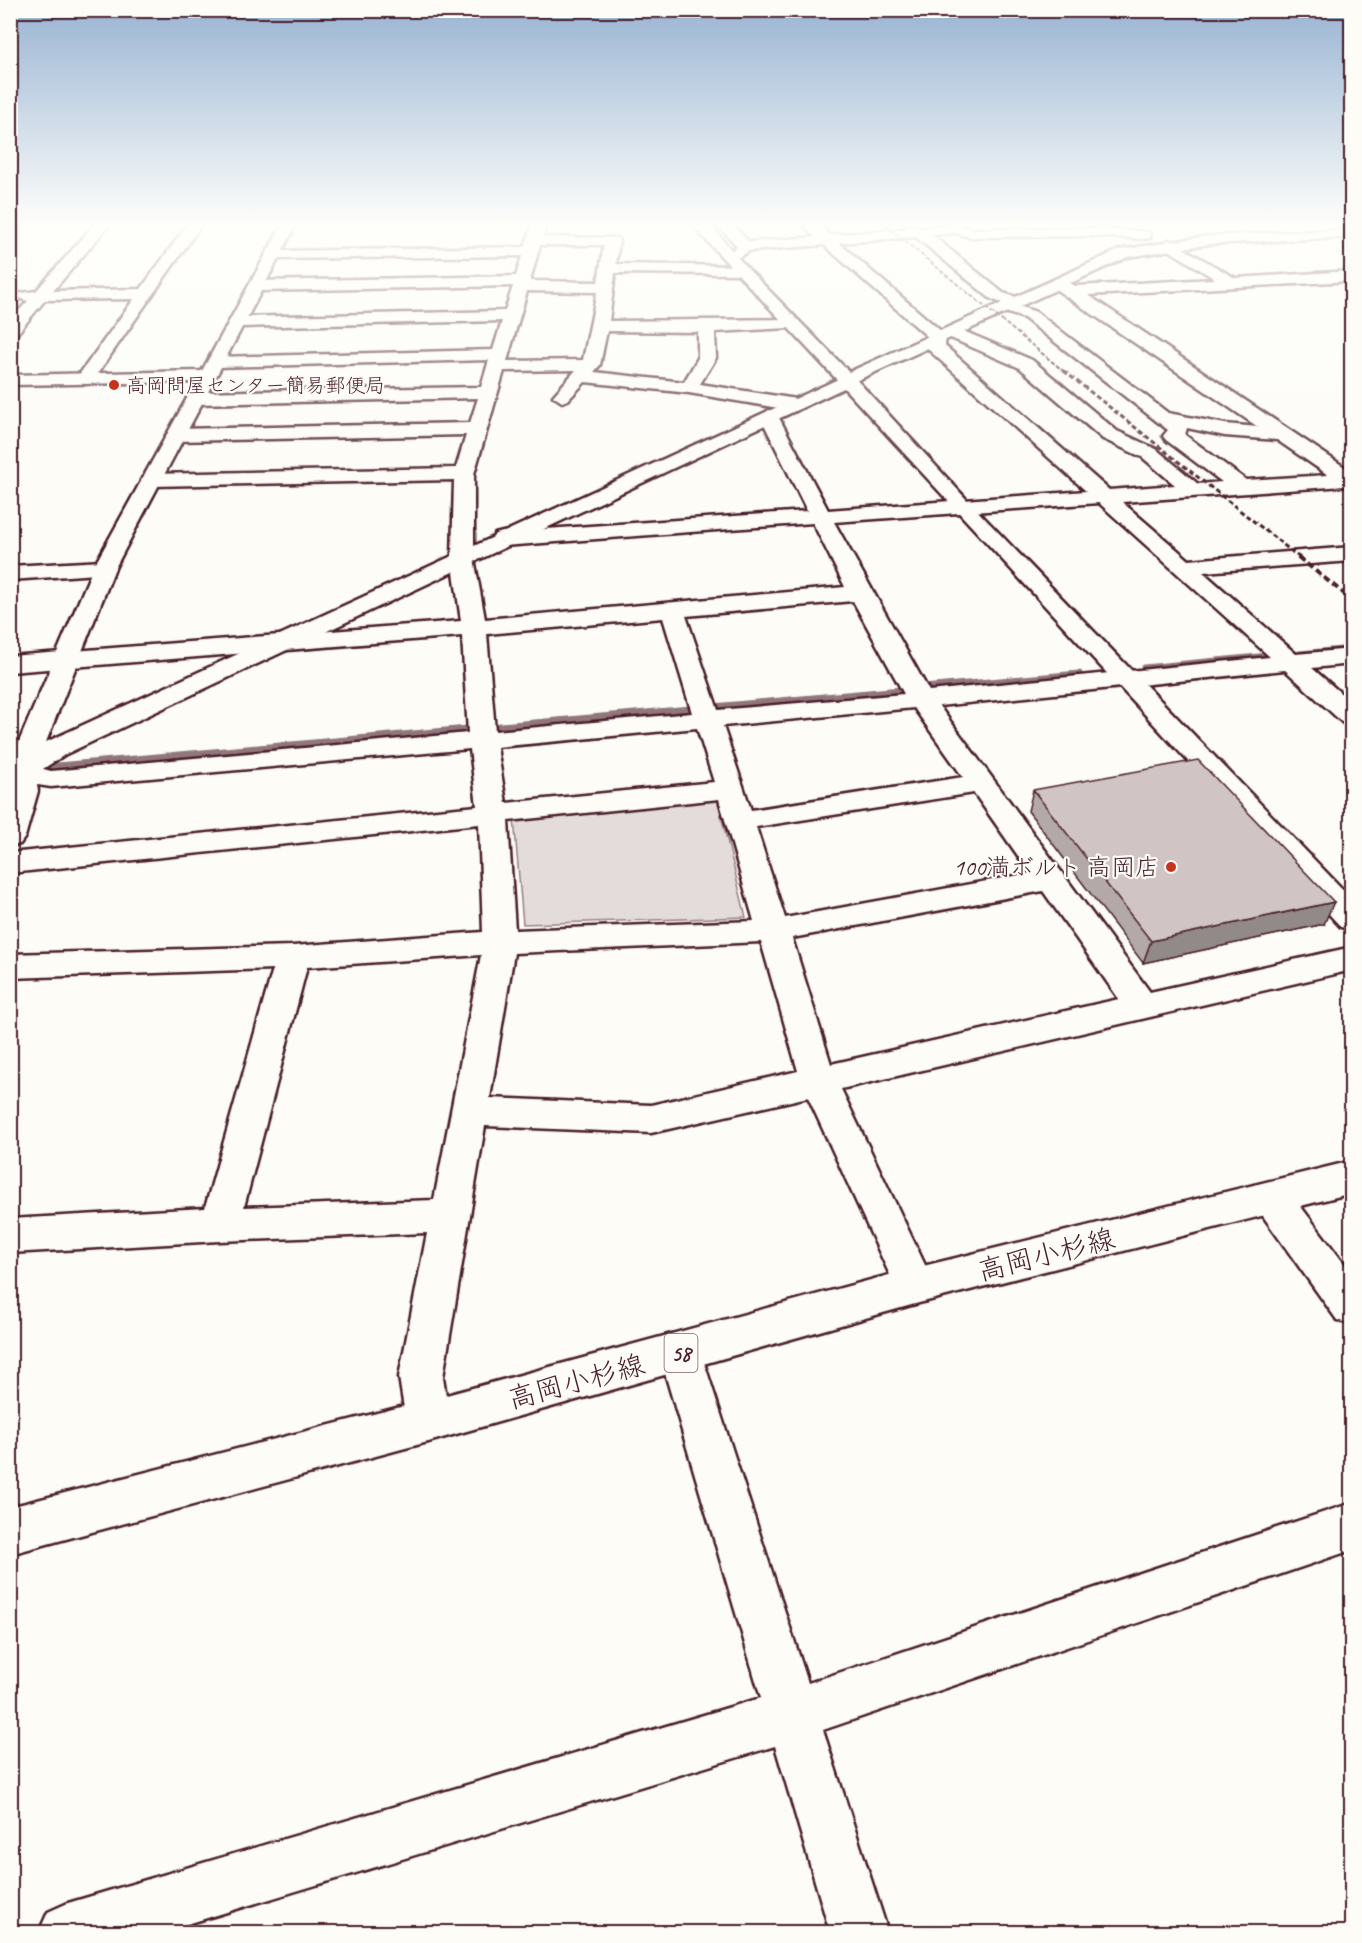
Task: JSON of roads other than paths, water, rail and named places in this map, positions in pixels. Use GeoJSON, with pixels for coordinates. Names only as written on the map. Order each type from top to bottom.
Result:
{"type":"FeatureCollection","features":[{"type":"Feature","properties":{"kind":"street"},"geometry":{"type":"LineString","coordinates":[[10,331],[24,316]]}},
{"type":"Feature","properties":{"kind":"street"},"geometry":{"type":"LineString","coordinates":[[86,379],[131,316]]}},
{"type":"Feature","properties":{"kind":"street"},"geometry":{"type":"LineString","coordinates":[[10,837],[24,790],[24,767],[104,568],[242,316]]}},
{"type":"Feature","properties":{"kind":"street"},"geometry":{"type":"LineString","coordinates":[[238,322],[512,316],[464,474],[463,558],[474,627],[482,732],[493,813],[500,942],[448,1216],[421,1377],[428,1421]]}},
{"type":"Feature","properties":{"kind":"street"},"geometry":{"type":"LineString","coordinates":[[562,396],[586,370],[602,316]]}},
{"type":"Feature","properties":{"kind":"street"},"geometry":{"type":"LineString","coordinates":[[784,316],[1352,919]]}},
{"type":"Feature","properties":{"kind":"street"},"geometry":{"type":"LineString","coordinates":[[920,316],[944,335],[1026,364],[1110,435],[1149,453],[1193,490]]}},
{"type":"Feature","properties":{"kind":"street"},"geometry":{"type":"LineString","coordinates":[[24,767],[56,748],[987,316]]}},
{"type":"Feature","properties":{"kind":"street"},"geometry":{"type":"LineString","coordinates":[[1031,316],[1179,430],[1173,436],[1241,486]]}},
{"type":"Feature","properties":{"kind":"street"},"geometry":{"type":"LineString","coordinates":[[1105,316],[1350,480]]}},
{"type":"Feature","properties":{"kind":"street"},"geometry":{"type":"LineString","coordinates":[[600,326],[706,327],[790,322]]}},
{"type":"Feature","properties":{"kind":"street"},"geometry":{"type":"LineString","coordinates":[[689,388],[707,358],[706,327]]}},
{"type":"Feature","properties":{"kind":"street"},"geometry":{"type":"LineString","coordinates":[[944,335],[936,347],[1352,717]]}},
{"type":"Feature","properties":{"kind":"street"},"geometry":{"type":"LineString","coordinates":[[10,380],[86,379],[213,369],[499,360],[586,370],[796,405]]}},
{"type":"Feature","properties":{"kind":"street"},"geometry":{"type":"LineString","coordinates":[[1026,385],[1047,382]]}},
{"type":"Feature","properties":{"kind":"street"},"geometry":{"type":"LineString","coordinates":[[984,390],[1005,387]]}},
{"type":"Feature","properties":{"kind":"street"},"geometry":{"type":"LineString","coordinates":[[196,398],[488,392]]}},
{"type":"Feature","properties":{"kind":"street"},"geometry":{"type":"LineString","coordinates":[[769,417],[822,515],[860,593],[917,692],[1143,1007]]}},
{"type":"Feature","properties":{"kind":"street"},"geometry":{"type":"LineString","coordinates":[[1162,417],[1225,430],[1281,434]]}},
{"type":"Feature","properties":{"kind":"street"},"geometry":{"type":"LineString","coordinates":[[176,435],[478,429]]}},
{"type":"Feature","properties":{"kind":"street"},"geometry":{"type":"LineString","coordinates":[[1114,457],[1149,453]]}},
{"type":"Feature","properties":{"kind":"street"},"geometry":{"type":"LineString","coordinates":[[1067,463],[1090,460]]}},
{"type":"Feature","properties":{"kind":"street"},"geometry":{"type":"LineString","coordinates":[[151,480],[464,474]]}},
{"type":"Feature","properties":{"kind":"street"},"geometry":{"type":"LineString","coordinates":[[503,539],[1350,480]]}},
{"type":"Feature","properties":{"kind":"street"},"geometry":{"type":"LineString","coordinates":[[1185,567],[1352,554]]}},
{"type":"Feature","properties":{"kind":"street"},"geometry":{"type":"LineString","coordinates":[[10,573],[104,568]]}},
{"type":"Feature","properties":{"kind":"street"},"geometry":{"type":"LineString","coordinates":[[10,664],[276,645],[860,593]]}},
{"type":"Feature","properties":{"kind":"street"},"geometry":{"type":"LineString","coordinates":[[673,611],[819,1081],[915,1286]]}},
{"type":"Feature","properties":{"kind":"street"},"geometry":{"type":"LineString","coordinates":[[24,767],[34,777],[51,779],[482,732],[1284,657],[1352,656]]}},
{"type":"Feature","properties":{"kind":"street"},"geometry":{"type":"LineString","coordinates":[[740,821],[981,783]]}},
{"type":"Feature","properties":{"kind":"street"},"geometry":{"type":"LineString","coordinates":[[10,863],[730,789]]}},
{"type":"Feature","properties":{"kind":"street"},"geometry":{"type":"LineString","coordinates":[[10,966],[292,957],[500,942],[773,931],[1051,879]]}},
{"type":"Feature","properties":{"kind":"street"},"geometry":{"type":"LineString","coordinates":[[220,1224],[292,957]]}},
{"type":"Feature","properties":{"kind":"street"},"geometry":{"type":"LineString","coordinates":[[469,1111],[651,1119],[1352,958]]}},
{"type":"Feature","properties":{"kind":"street","name":"高岡小杉線"},"geometry":{"type":"LineString","coordinates":[[10,1531],[680,1353],[915,1286],[1352,1177]]}},
{"type":"Feature","properties":{"kind":"street"},"geometry":{"type":"LineString","coordinates":[[1272,1198],[1352,1307]]}},
{"type":"Feature","properties":{"kind":"street"},"geometry":{"type":"LineString","coordinates":[[10,1236],[220,1224],[448,1216]]}},
{"type":"Feature","properties":{"kind":"street"},"geometry":{"type":"LineString","coordinates":[[680,1353],[859,1932]]}},
{"type":"Feature","properties":{"kind":"street"},"geometry":{"type":"LineString","coordinates":[[68,1932],[791,1715],[1352,1526]]}},
{"type":"Feature","properties":{"kind":"waterway"},"geometry":{"type":"LineString","coordinates":[[1300,654],[1352,649]]}},
{"type":"Feature","properties":{"kind":"waterway"},"geometry":{"type":"LineString","coordinates":[[1144,668],[1280,655]]}},
{"type":"Feature","properties":{"kind":"waterway"},"geometry":{"type":"LineString","coordinates":[[35,768],[1079,674]]}},
{"type":"Feature","properties":{"kind":"railway"},"geometry":{"type":"LineString","coordinates":[[996,316],[1066,373]]}},
{"type":"Feature","properties":{"kind":"railway"},"geometry":{"type":"LineString","coordinates":[[1064,371],[1300,558]]}},
{"type":"Feature","properties":{"kind":"railway"},"geometry":{"type":"LineString","coordinates":[[1298,557],[1352,600]]}},
{"type":"Feature","properties":{"kind":"place","name":"高岡問屋センター簡易郵便局"},"geometry":{"type":"Point","coordinates":[114,385]}},
{"type":"Feature","properties":{"kind":"place","name":"100満ボルト 高岡店"},"geometry":{"type":"Point","coordinates":[1171,867]}}]}
